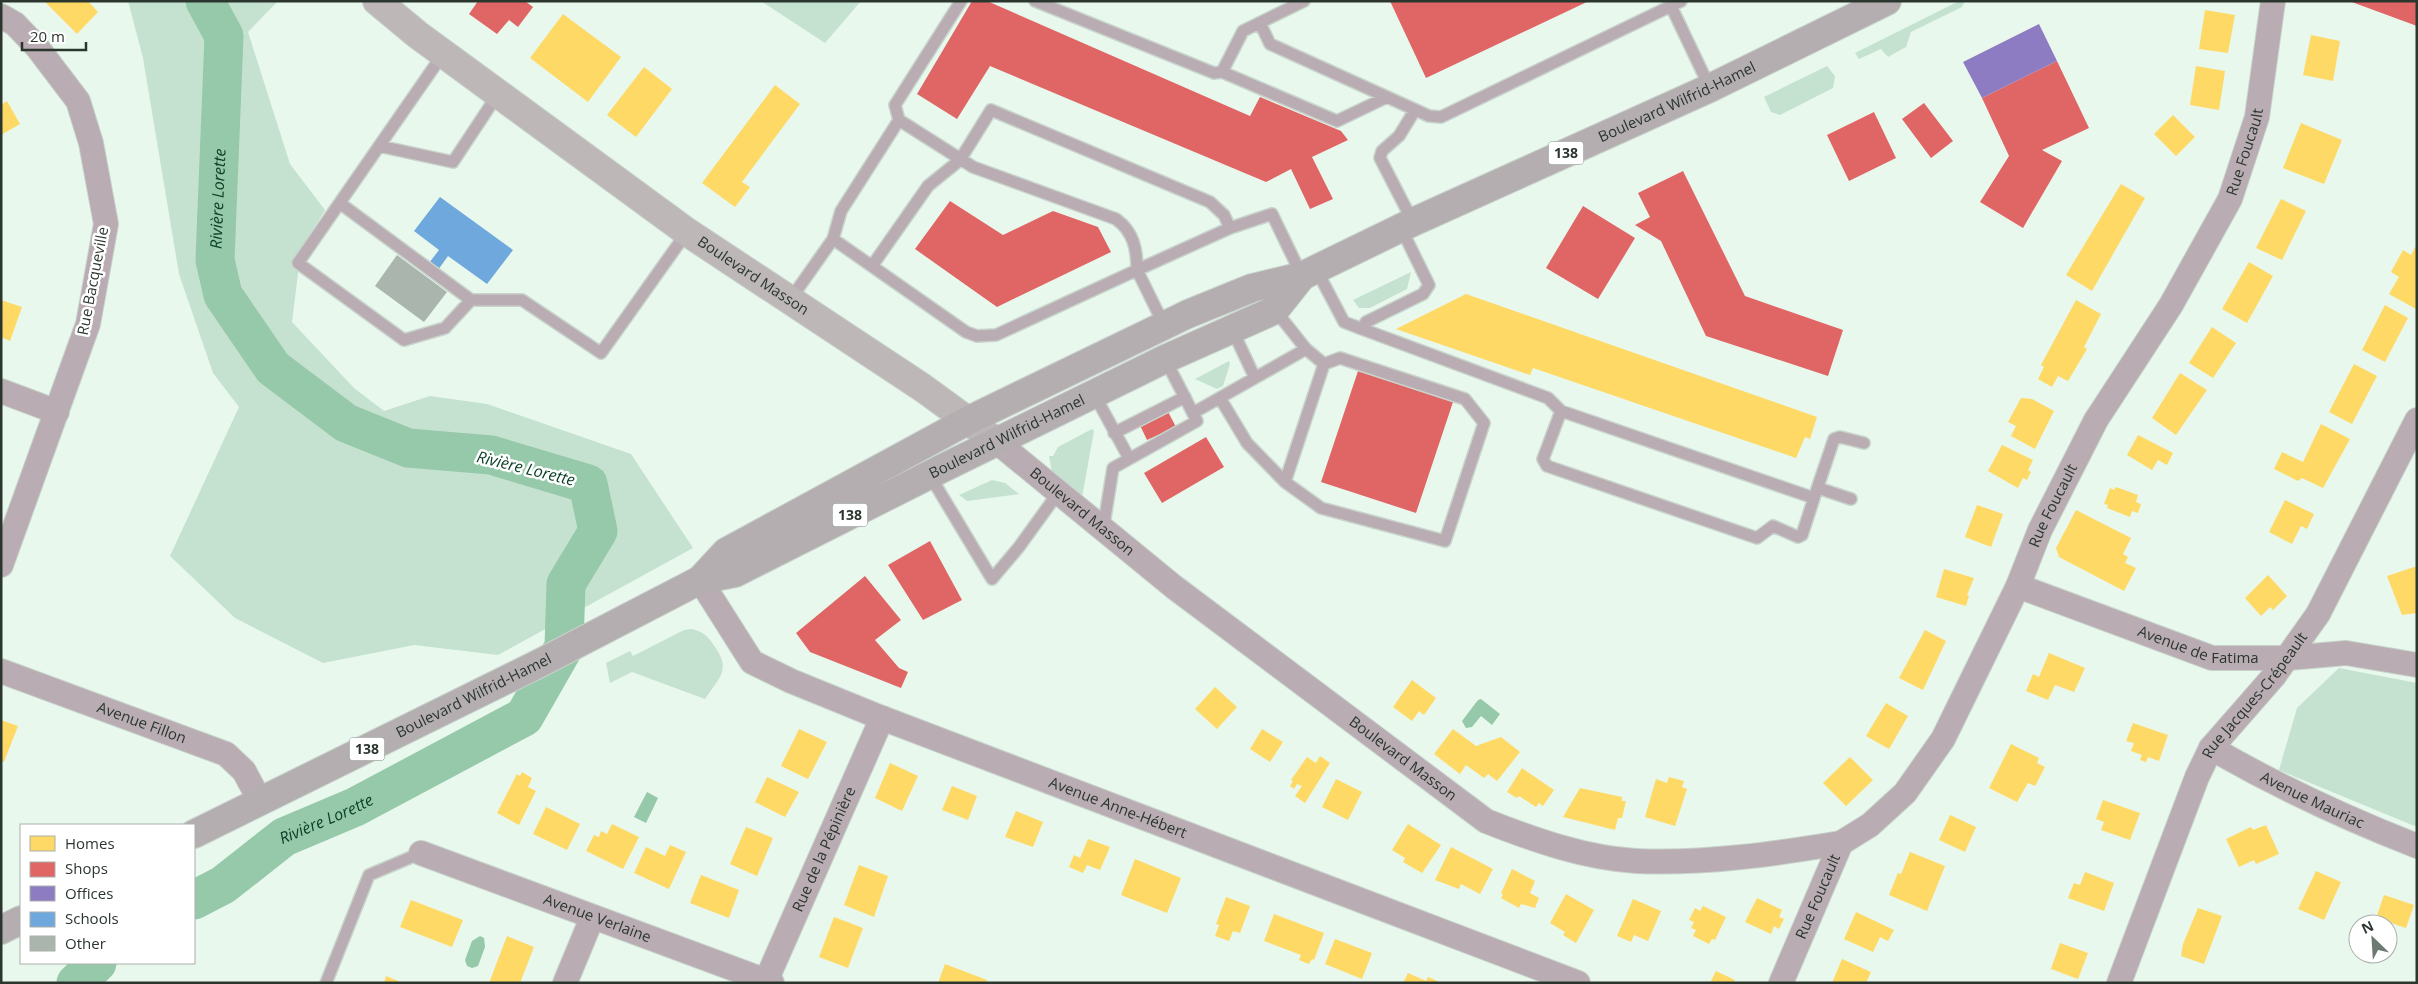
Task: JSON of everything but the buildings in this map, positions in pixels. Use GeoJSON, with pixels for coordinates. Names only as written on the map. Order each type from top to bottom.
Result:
{"type":"FeatureCollection","features":[{"type":"Feature","properties":{"kind":"main road","name":"Boulevard Masson"},"geometry":{"type":"LineString","coordinates":[[377,1],[444,54],[687,232],[969,420],[997,442]]}},
{"type":"Feature","properties":{"kind":"main road","name":"Boulevard Wilfrid-Hamel"},"geometry":{"type":"LineString","coordinates":[[700,580],[726,552],[969,420],[1164,325],[1252,288],[1309,272],[1710,88],[1887,1]]}},
{"type":"Feature","properties":{"kind":"main road","name":"Boulevard Wilfrid-Hamel"},"geometry":{"type":"LineString","coordinates":[[195,834],[540,663],[700,580],[735,573],[929,474],[1165,359],[1275,310],[1309,272]]}},
{"type":"Feature","properties":{"kind":"main road"},"geometry":{"type":"LineString","coordinates":[[1,930],[20,920]]}},
{"type":"Feature","properties":{"kind":"street","name":"Rue Foucault"},"geometry":{"type":"LineString","coordinates":[[1780,983],[1840,842],[1870,825],[1905,794],[1943,739],[2018,586],[2040,530],[2096,420],[2172,306],[2230,199],[2257,117],[2273,1]]}},
{"type":"Feature","properties":{"kind":"street","name":"Rue Bacqueville"},"geometry":{"type":"LineString","coordinates":[[1,16],[15,24],[37,47],[78,101],[91,143],[106,224],[88,324],[1,565]]}},
{"type":"Feature","properties":{"kind":"street"},"geometry":{"type":"LineString","coordinates":[[1,391],[57,412]]}},
{"type":"Feature","properties":{"kind":"street","name":"Rue Jacques-Crépeault"},"geometry":{"type":"LineString","coordinates":[[2119,983],[2197,777],[2211,748],[2288,658],[2318,614],[2417,420]]}},
{"type":"Feature","properties":{"kind":"street","name":"Boulevard Masson"},"geometry":{"type":"LineString","coordinates":[[997,442],[1174,587],[1486,821],[1537,842],[1635,861],[1682,860],[1787,852],[1840,842]]}},
{"type":"Feature","properties":{"kind":"street","name":"Avenue Anne-Hébert"},"geometry":{"type":"LineString","coordinates":[[700,580],[752,662],[791,681],[882,718],[1578,983]]}},
{"type":"Feature","properties":{"kind":"street","name":"Avenue de Fatima"},"geometry":{"type":"LineString","coordinates":[[2018,586],[2212,658],[2288,658],[2346,653],[2417,665]]}},
{"type":"Feature","properties":{"kind":"street","name":"Avenue Fillon"},"geometry":{"type":"LineString","coordinates":[[1,671],[226,754],[244,771],[260,801]]}},
{"type":"Feature","properties":{"kind":"street","name":"Rue de la Pépinière"},"geometry":{"type":"LineString","coordinates":[[769,982],[882,718]]}},
{"type":"Feature","properties":{"kind":"street","name":"Avenue Mauriac"},"geometry":{"type":"LineString","coordinates":[[2211,748],[2264,779],[2368,827],[2417,846]]}},
{"type":"Feature","properties":{"kind":"street","name":"Avenue Verlaine"},"geometry":{"type":"LineString","coordinates":[[421,853],[592,918],[769,982]]}},
{"type":"Feature","properties":{"kind":"street"},"geometry":{"type":"LineString","coordinates":[[565,983],[592,918]]}},
{"type":"Feature","properties":{"kind":"lane"},"geometry":{"type":"LineString","coordinates":[[961,1],[894,105],[899,120],[960,160],[989,174],[1116,218],[1128,230],[1137,249],[1138,270],[1164,325]]}},
{"type":"Feature","properties":{"kind":"lane"},"geometry":{"type":"LineString","coordinates":[[1035,1],[1214,74],[1222,72],[1337,121],[1387,97]]}},
{"type":"Feature","properties":{"kind":"lane"},"geometry":{"type":"LineString","coordinates":[[1222,72],[1243,31],[1304,1]]}},
{"type":"Feature","properties":{"kind":"lane"},"geometry":{"type":"LineString","coordinates":[[1260,23],[1270,44],[1429,116],[1441,117],[1676,4],[1710,88]]}},
{"type":"Feature","properties":{"kind":"lane"},"geometry":{"type":"LineString","coordinates":[[444,54],[298,264],[404,340],[444,328],[470,300]]}},
{"type":"Feature","properties":{"kind":"lane"},"geometry":{"type":"LineString","coordinates":[[379,146],[453,162],[498,94]]}},
{"type":"Feature","properties":{"kind":"lane"},"geometry":{"type":"LineString","coordinates":[[872,266],[928,186],[960,160],[991,110],[1210,202],[1224,215],[1230,228]]}},
{"type":"Feature","properties":{"kind":"lane"},"geometry":{"type":"LineString","coordinates":[[1362,329],[1366,322],[1423,294],[1429,285],[1380,158],[1382,151],[1399,136],[1415,110]]}},
{"type":"Feature","properties":{"kind":"lane"},"geometry":{"type":"LineString","coordinates":[[790,300],[833,239],[841,211],[899,120]]}},
{"type":"Feature","properties":{"kind":"lane"},"geometry":{"type":"LineString","coordinates":[[341,204],[470,300],[522,300],[601,353],[687,232]]}},
{"type":"Feature","properties":{"kind":"lane"},"geometry":{"type":"LineString","coordinates":[[833,239],[966,332],[986,337],[996,335],[1230,228],[1272,214],[1344,322],[1548,398],[1561,411],[1816,493],[1851,499]]}},
{"type":"Feature","properties":{"kind":"lane"},"geometry":{"type":"LineString","coordinates":[[1275,310],[1306,349],[1324,364]]}},
{"type":"Feature","properties":{"kind":"lane"},"geometry":{"type":"LineString","coordinates":[[1232,329],[1255,378]]}},
{"type":"Feature","properties":{"kind":"lane"},"geometry":{"type":"LineString","coordinates":[[1193,413],[1306,349]]}},
{"type":"Feature","properties":{"kind":"lane"},"geometry":{"type":"LineString","coordinates":[[1220,398],[1247,443],[1285,482],[1321,508],[1445,541],[1484,424],[1464,399],[1340,358],[1324,364]]}},
{"type":"Feature","properties":{"kind":"lane"},"geometry":{"type":"LineString","coordinates":[[1103,530],[1113,468],[1197,421],[1165,359]]}},
{"type":"Feature","properties":{"kind":"lane"},"geometry":{"type":"LineString","coordinates":[[1285,482],[1324,364]]}},
{"type":"Feature","properties":{"kind":"lane"},"geometry":{"type":"LineString","coordinates":[[1094,394],[1129,458]]}},
{"type":"Feature","properties":{"kind":"lane"},"geometry":{"type":"LineString","coordinates":[[1114,433],[1185,398]]}},
{"type":"Feature","properties":{"kind":"lane"},"geometry":{"type":"LineString","coordinates":[[1561,411],[1543,459],[1547,466],[1757,538],[1773,526],[1798,537],[1802,535],[1834,440],[1840,437],[1864,443]]}},
{"type":"Feature","properties":{"kind":"lane"},"geometry":{"type":"LineString","coordinates":[[929,474],[992,579],[1019,548],[1058,493]]}},
{"type":"Feature","properties":{"kind":"lane"},"geometry":{"type":"LineString","coordinates":[[326,983],[369,875],[421,853]]}},
{"type":"Feature","properties":{"kind":"shaded area"},"geometry":{"type":"Polygon","coordinates":[[[128,1],[278,1],[248,32],[290,164],[325,210],[301,249],[292,322],[354,388],[384,411],[430,396],[487,404],[631,454],[693,548],[498,655],[414,645],[323,663],[235,618],[170,556],[239,407],[213,373],[179,274],[143,58],[128,1]]]}},
{"type":"Feature","properties":{"kind":"shaded area"},"geometry":{"type":"Polygon","coordinates":[[[761,1],[861,1],[825,43],[761,1]]]}},
{"type":"Feature","properties":{"kind":"shaded area"},"geometry":{"type":"Polygon","coordinates":[[[1959,1],[1965,1],[1962,7],[1911,32],[1906,47],[1888,57],[1881,49],[1859,59],[1855,53],[1959,1]]]}},
{"type":"Feature","properties":{"kind":"shaded area"},"geometry":{"type":"Polygon","coordinates":[[[1827,66],[1835,76],[1833,88],[1780,115],[1771,112],[1764,97],[1827,66]]]}},
{"type":"Feature","properties":{"kind":"shaded area"},"geometry":{"type":"Polygon","coordinates":[[[1411,272],[1407,289],[1370,308],[1359,308],[1353,300],[1411,272]]]}},
{"type":"Feature","properties":{"kind":"shaded area"},"geometry":{"type":"Polygon","coordinates":[[[1229,361],[1230,364],[1223,386],[1217,389],[1195,379],[1229,361]]]}},
{"type":"Feature","properties":{"kind":"shaded area"},"geometry":{"type":"Polygon","coordinates":[[[1092,429],[1094,431],[1082,497],[1052,472],[1049,456],[1053,456],[1058,447],[1092,429]]]}},
{"type":"Feature","properties":{"kind":"shaded area"},"geometry":{"type":"Polygon","coordinates":[[[992,480],[1005,483],[1019,494],[967,501],[959,495],[992,480]]]}},
{"type":"Feature","properties":{"kind":"shaded area"},"geometry":{"type":"Polygon","coordinates":[[[691,629],[701,632],[711,641],[722,660],[722,673],[705,699],[632,672],[610,683],[606,663],[630,651],[633,656],[684,630],[691,629]]]}},
{"type":"Feature","properties":{"kind":"shaded area"},"geometry":{"type":"Polygon","coordinates":[[[2339,668],[2417,683],[2417,827],[2279,770],[2297,708],[2339,668]]]}},
{"type":"Feature","properties":{"kind":"shaded area"},"geometry":{"type":"Polygon","coordinates":[[[1481,699],[1500,714],[1492,725],[1481,716],[1472,727],[1466,728],[1462,721],[1478,700],[1481,699]]]}},
{"type":"Feature","properties":{"kind":"shaded area"},"geometry":{"type":"Polygon","coordinates":[[[647,792],[658,798],[646,823],[634,817],[647,792]]]}},
{"type":"Feature","properties":{"kind":"shaded area"},"geometry":{"type":"Polygon","coordinates":[[[480,936],[484,938],[485,947],[478,966],[472,968],[467,966],[465,960],[472,941],[480,936]]]}},
{"type":"Feature","properties":{"kind":"waterway","name":"Rivière Lorette"},"geometry":{"type":"LineString","coordinates":[[195,899],[223,885],[284,837],[355,807],[524,717],[564,647],[566,584],[598,531],[588,484],[491,455],[408,448],[346,423],[273,368],[223,295],[215,260],[224,36],[205,1]]}},
{"type":"Feature","properties":{"kind":"waterway","name":"Rivière Lorette"},"geometry":{"type":"LineString","coordinates":[[76,983],[96,964]]}}]}
